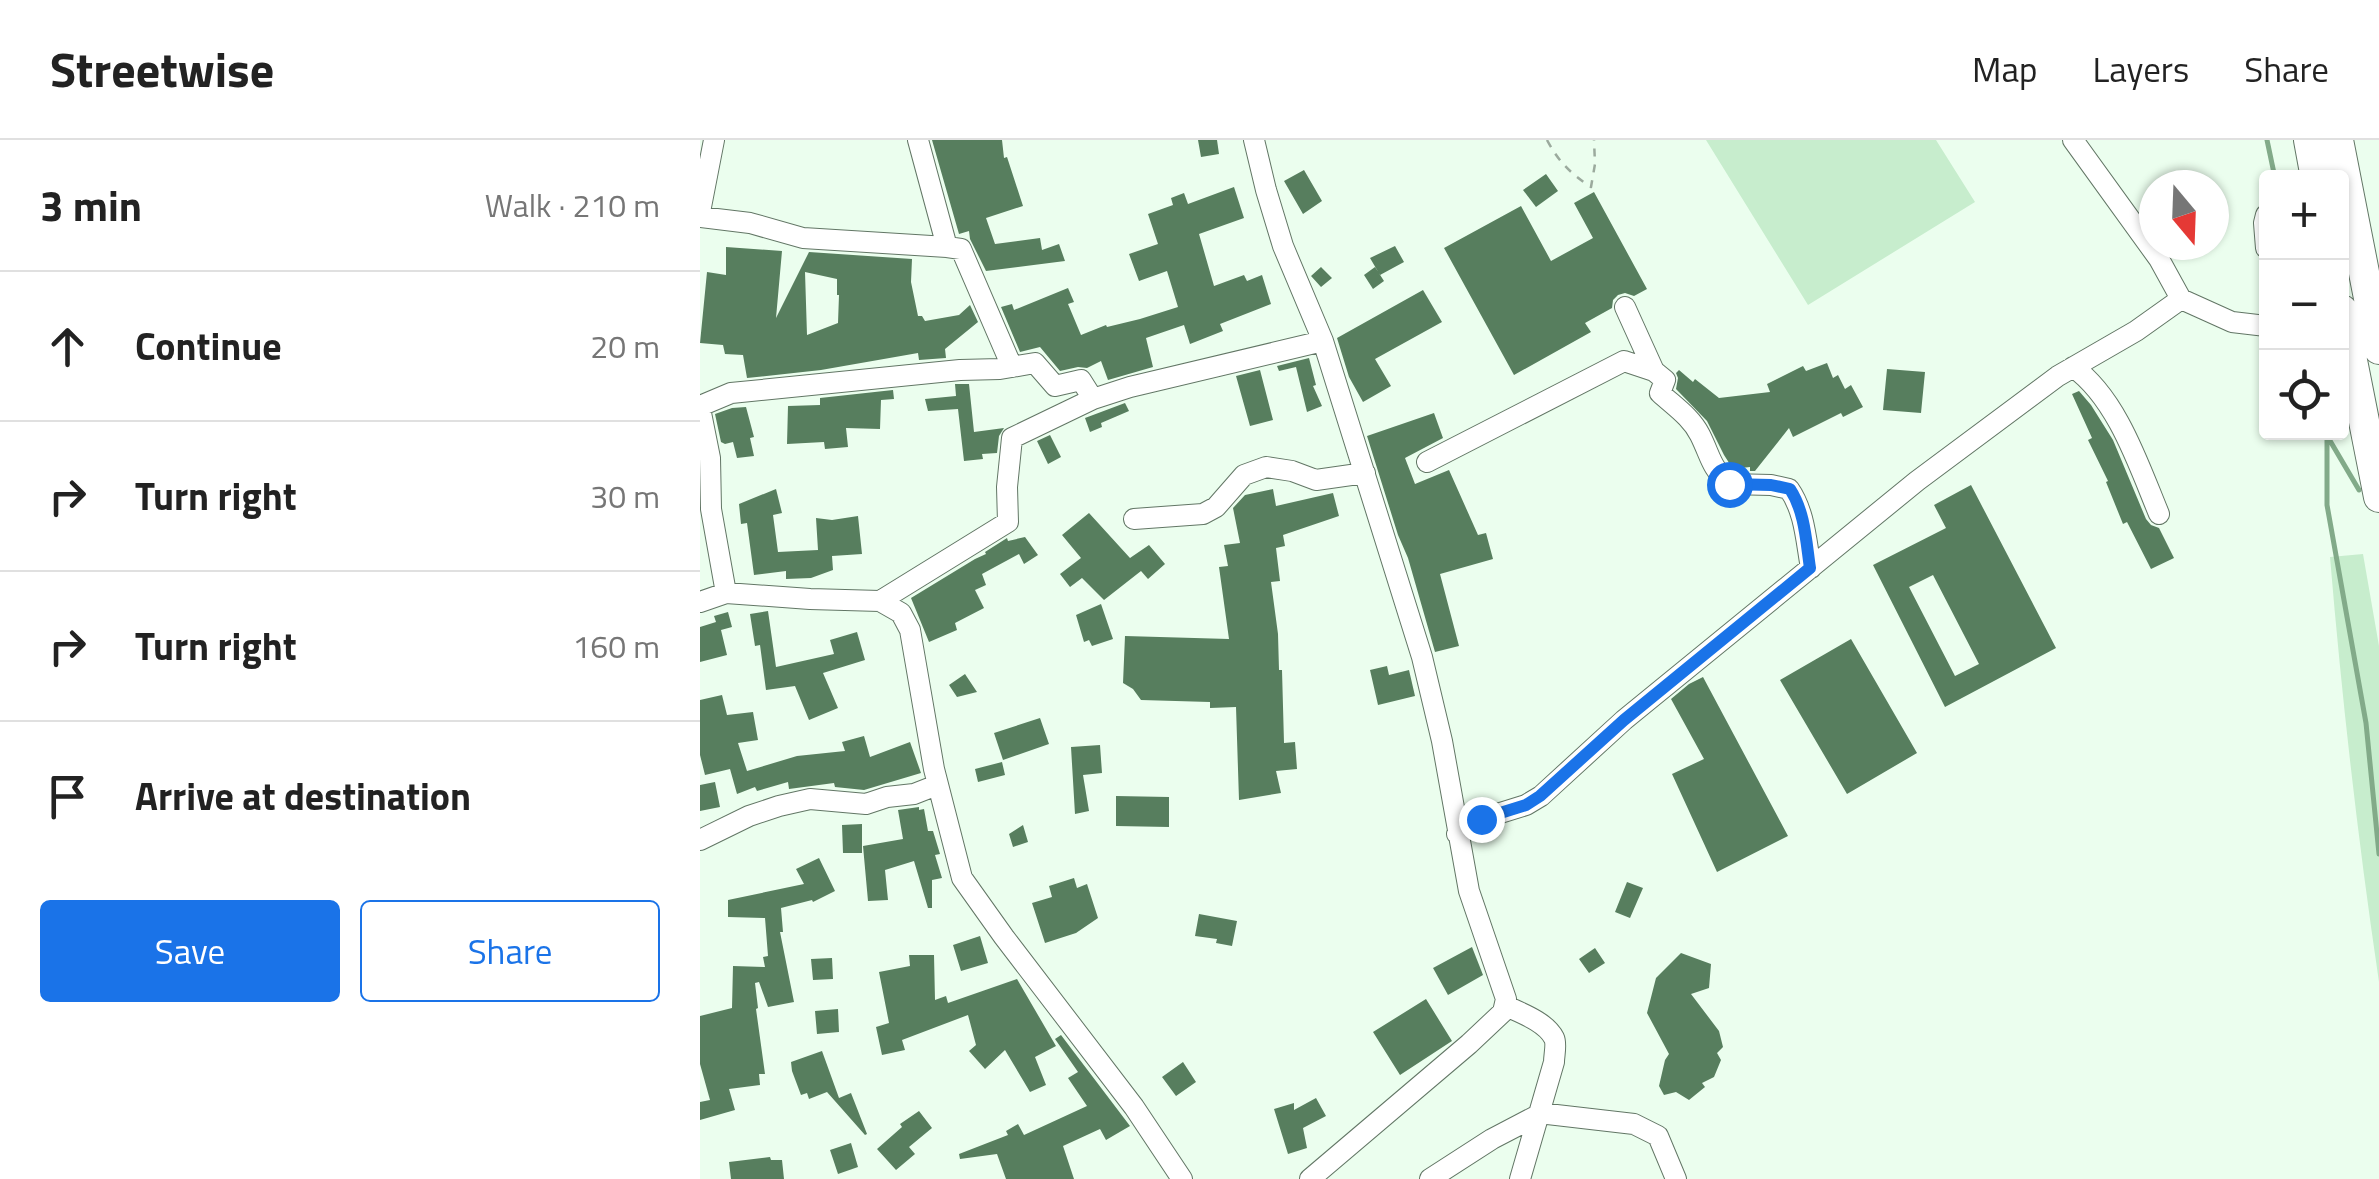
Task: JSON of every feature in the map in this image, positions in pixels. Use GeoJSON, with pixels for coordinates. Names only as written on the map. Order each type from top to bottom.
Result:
{"type":"FeatureCollection","features":[{"type":"Feature","properties":{"kind":"highway"},"geometry":{"type":"LineString","coordinates":[[2310,140],[2328,170]]}},
{"type":"Feature","properties":{"kind":"highway"},"geometry":{"type":"LineString","coordinates":[[2336,170],[2338,140]]}},
{"type":"Feature","properties":{"kind":"highway"},"geometry":{"type":"LineString","coordinates":[[2349,234],[2379,349]]}},
{"type":"Feature","properties":{"kind":"highway"},"geometry":{"type":"LineString","coordinates":[[2349,345],[2379,496]]}},
{"type":"Feature","properties":{"kind":"street"},"geometry":{"type":"LineString","coordinates":[[714,140],[700,215],[750,223],[803,238],[962,250],[1012,367]]}},
{"type":"Feature","properties":{"kind":"street"},"geometry":{"type":"LineString","coordinates":[[918,140],[947,247]]}},
{"type":"Feature","properties":{"kind":"street"},"geometry":{"type":"LineString","coordinates":[[1254,140],[1283,246],[1323,341],[1422,658],[1442,741],[1469,891],[1504,989],[1506,1006],[1469,1044],[1310,1179]]}},
{"type":"Feature","properties":{"kind":"street"},"geometry":{"type":"LineString","coordinates":[[2074,140],[2159,259],[2181,299],[2232,322],[2259,325]]}},
{"type":"Feature","properties":{"kind":"street"},"geometry":{"type":"LineString","coordinates":[[1457,834],[1481,819],[1526,805],[1540,796],[1624,720],[1916,481],[2058,376],[2157,318],[2181,299]]}},
{"type":"Feature","properties":{"kind":"street"},"geometry":{"type":"LineString","coordinates":[[1625,307],[1654,371]]}},
{"type":"Feature","properties":{"kind":"street"},"geometry":{"type":"LineString","coordinates":[[880,600],[1008,522],[1012,438],[1093,399],[1130,386],[1323,341]]}},
{"type":"Feature","properties":{"kind":"street"},"geometry":{"type":"LineString","coordinates":[[1427,462],[1624,361],[1642,346]]}},
{"type":"Feature","properties":{"kind":"street"},"geometry":{"type":"LineString","coordinates":[[1624,361],[1654,371],[1665,380],[1660,393],[1698,432],[1714,469],[1729,484],[1790,489],[1803,522],[1810,568]]}},
{"type":"Feature","properties":{"kind":"street"},"geometry":{"type":"LineString","coordinates":[[726,593],[710,509],[710,458],[700,408],[732,392],[1034,363],[1055,386],[1081,380],[1093,399]]}},
{"type":"Feature","properties":{"kind":"street"},"geometry":{"type":"LineString","coordinates":[[2073,367],[2088,377],[2121,426],[2159,514]]}},
{"type":"Feature","properties":{"kind":"street"},"geometry":{"type":"LineString","coordinates":[[1134,519],[1202,514],[1216,506],[1244,475],[1266,467],[1316,480],[1364,474]]}},
{"type":"Feature","properties":{"kind":"street"},"geometry":{"type":"LineString","coordinates":[[700,602],[726,593],[880,600],[901,612],[910,630],[937,785],[962,878],[1134,1106],[1182,1179]]}},
{"type":"Feature","properties":{"kind":"street"},"geometry":{"type":"LineString","coordinates":[[700,840],[779,806],[810,800],[866,804],[937,785]]}},
{"type":"Feature","properties":{"kind":"street"},"geometry":{"type":"LineString","coordinates":[[1506,1006],[1538,1022],[1554,1037],[1556,1048],[1520,1179]]}},
{"type":"Feature","properties":{"kind":"street"},"geometry":{"type":"LineString","coordinates":[[1430,1179],[1539,1114],[1634,1124],[1658,1136],[1676,1179]]}},
{"type":"Feature","properties":{"kind":"path"},"geometry":{"type":"LineString","coordinates":[[1547,140],[1571,173],[1591,187],[1596,164],[1594,140]]}},
{"type":"Feature","properties":{"kind":"green space"},"geometry":{"type":"Polygon","coordinates":[[[1706,140],[1936,140],[1975,202],[1808,305],[1706,140]]]}},
{"type":"Feature","properties":{"kind":"green space"},"geometry":{"type":"Polygon","coordinates":[[[2363,554],[2379,646],[2379,982],[2351,770],[2330,557],[2363,554]]]}},
{"type":"Feature","properties":{"kind":"building"},"geometry":{"type":"Polygon","coordinates":[[[932,140],[1002,140],[1004,158],[1007,157],[1023,206],[986,218],[995,244],[1040,238],[1042,250],[1059,244],[1065,261],[986,271],[969,231],[959,234],[932,140]]]}},
{"type":"Feature","properties":{"kind":"building"},"geometry":{"type":"Polygon","coordinates":[[[1198,140],[1217,140],[1219,154],[1201,157],[1198,140]]]}},
{"type":"Feature","properties":{"kind":"building"},"geometry":{"type":"Polygon","coordinates":[[[1304,170],[1322,201],[1303,214],[1284,181],[1304,170]]]}},
{"type":"Feature","properties":{"kind":"building"},"geometry":{"type":"Polygon","coordinates":[[[1546,174],[1558,191],[1536,207],[1523,190],[1546,174]]]}},
{"type":"Feature","properties":{"kind":"building"},"geometry":{"type":"Polygon","coordinates":[[[1234,187],[1244,218],[1199,234],[1214,286],[1244,275],[1247,281],[1262,275],[1271,304],[1220,324],[1223,331],[1190,344],[1184,325],[1146,338],[1153,367],[1108,380],[1101,361],[1087,368],[1060,371],[1040,347],[1020,352],[1001,307],[1012,304],[1014,310],[1068,288],[1074,302],[1068,304],[1081,335],[1178,307],[1167,271],[1139,281],[1129,254],[1158,244],[1148,214],[1173,205],[1171,198],[1184,193],[1188,204],[1234,187]]]}},
{"type":"Feature","properties":{"kind":"building"},"geometry":{"type":"Polygon","coordinates":[[[1594,192],[1647,289],[1634,296],[1618,295],[1612,308],[1585,323],[1591,332],[1514,375],[1444,248],[1521,206],[1551,261],[1593,238],[1574,203],[1594,192]]]}},
{"type":"Feature","properties":{"kind":"building"},"geometry":{"type":"Polygon","coordinates":[[[1395,246],[1404,262],[1380,275],[1370,258],[1395,246]]]}},
{"type":"Feature","properties":{"kind":"building"},"geometry":{"type":"Polygon","coordinates":[[[726,247],[782,251],[776,318],[809,252],[912,259],[911,282],[918,316],[925,321],[959,315],[970,305],[978,322],[945,349],[946,358],[919,360],[918,353],[747,378],[743,355],[725,354],[723,345],[700,343],[707,272],[726,275],[726,247]],[[805,272],[807,335],[838,323],[837,279],[805,272]]]}},
{"type":"Feature","properties":{"kind":"building"},"geometry":{"type":"Polygon","coordinates":[[[1321,267],[1332,278],[1321,287],[1311,276],[1321,267]]]}},
{"type":"Feature","properties":{"kind":"building"},"geometry":{"type":"Polygon","coordinates":[[[1375,267],[1384,281],[1373,289],[1364,275],[1375,267]]]}},
{"type":"Feature","properties":{"kind":"building"},"geometry":{"type":"Polygon","coordinates":[[[1423,290],[1442,322],[1375,359],[1391,386],[1363,402],[1349,377],[1337,338],[1423,290]]]}},
{"type":"Feature","properties":{"kind":"building"},"geometry":{"type":"Polygon","coordinates":[[[1309,358],[1316,385],[1313,386],[1322,406],[1307,412],[1296,367],[1279,371],[1277,366],[1309,358]]]}},
{"type":"Feature","properties":{"kind":"building"},"geometry":{"type":"Polygon","coordinates":[[[1827,363],[1833,378],[1838,375],[1845,389],[1851,385],[1863,407],[1843,417],[1841,413],[1793,437],[1789,428],[1755,471],[1750,471],[1750,467],[1733,469],[1707,421],[1676,389],[1679,370],[1719,398],[1770,392],[1767,384],[1803,366],[1806,371],[1827,363]]]}},
{"type":"Feature","properties":{"kind":"building"},"geometry":{"type":"Polygon","coordinates":[[[1887,369],[1925,372],[1921,413],[1883,410],[1887,369]]]}},
{"type":"Feature","properties":{"kind":"building"},"geometry":{"type":"Polygon","coordinates":[[[1260,370],[1273,420],[1250,426],[1236,376],[1260,370]]]}},
{"type":"Feature","properties":{"kind":"building"},"geometry":{"type":"Polygon","coordinates":[[[955,384],[969,384],[974,432],[1004,428],[997,453],[964,461],[958,409],[928,411],[925,399],[956,396],[955,384]]]}},
{"type":"Feature","properties":{"kind":"building"},"geometry":{"type":"Polygon","coordinates":[[[893,390],[894,399],[881,400],[880,429],[846,428],[848,447],[825,449],[824,442],[787,444],[788,406],[820,405],[820,398],[893,390]]]}},
{"type":"Feature","properties":{"kind":"building"},"geometry":{"type":"Polygon","coordinates":[[[2079,391],[2113,440],[2146,519],[2159,528],[2174,558],[2151,569],[2127,522],[2123,524],[2072,394],[2079,391]]]}},
{"type":"Feature","properties":{"kind":"building"},"geometry":{"type":"Polygon","coordinates":[[[1125,403],[1129,411],[1090,432],[1085,418],[1125,403]]]}},
{"type":"Feature","properties":{"kind":"building"},"geometry":{"type":"Polygon","coordinates":[[[746,407],[754,437],[750,438],[754,456],[737,458],[733,442],[721,442],[715,414],[746,407]]]}},
{"type":"Feature","properties":{"kind":"building"},"geometry":{"type":"Polygon","coordinates":[[[1434,413],[1443,438],[1405,458],[1415,484],[1449,470],[1478,535],[1486,533],[1493,559],[1440,574],[1459,646],[1435,652],[1367,436],[1434,413]]]}},
{"type":"Feature","properties":{"kind":"building"},"geometry":{"type":"Polygon","coordinates":[[[1050,435],[1061,457],[1048,464],[1037,441],[1050,435]]]}},
{"type":"Feature","properties":{"kind":"building"},"geometry":{"type":"Polygon","coordinates":[[[1971,485],[2056,648],[1945,707],[1873,565],[1946,528],[1934,505],[1971,485]],[[1933,575],[1909,587],[1955,676],[1979,664],[1933,575]]]}},
{"type":"Feature","properties":{"kind":"building"},"geometry":{"type":"Polygon","coordinates":[[[776,489],[782,513],[773,515],[778,552],[818,550],[816,518],[858,516],[862,554],[832,556],[833,570],[811,578],[786,579],[786,571],[754,575],[747,523],[741,524],[739,504],[776,489]]]}},
{"type":"Feature","properties":{"kind":"building"},"geometry":{"type":"Polygon","coordinates":[[[1273,489],[1276,506],[1333,493],[1339,516],[1283,535],[1285,546],[1276,548],[1280,581],[1271,582],[1282,670],[1284,743],[1295,742],[1297,769],[1276,771],[1281,793],[1239,800],[1236,707],[1210,708],[1210,702],[1141,700],[1123,683],[1125,636],[1229,639],[1219,567],[1228,566],[1224,545],[1240,543],[1233,508],[1245,495],[1273,489]]]}},
{"type":"Feature","properties":{"kind":"building"},"geometry":{"type":"Polygon","coordinates":[[[1089,513],[1130,558],[1149,545],[1165,564],[1148,579],[1141,571],[1104,600],[1082,578],[1070,587],[1060,574],[1081,558],[1062,535],[1089,513]]]}},
{"type":"Feature","properties":{"kind":"building"},"geometry":{"type":"Polygon","coordinates":[[[1025,537],[1038,555],[1024,564],[1019,554],[982,574],[986,585],[975,590],[984,608],[955,623],[957,630],[929,642],[911,598],[1007,538],[1008,541],[1025,537]]]}},
{"type":"Feature","properties":{"kind":"building"},"geometry":{"type":"Polygon","coordinates":[[[1101,604],[1113,639],[1092,646],[1089,640],[1084,642],[1076,615],[1101,604]]]}},
{"type":"Feature","properties":{"kind":"building"},"geometry":{"type":"Polygon","coordinates":[[[768,611],[776,667],[834,654],[830,640],[857,632],[865,660],[823,673],[838,708],[809,720],[795,686],[766,690],[760,645],[755,646],[750,614],[768,611]]]}},
{"type":"Feature","properties":{"kind":"building"},"geometry":{"type":"Polygon","coordinates":[[[728,612],[732,627],[721,630],[727,655],[700,662],[700,627],[716,622],[714,616],[728,612]]]}},
{"type":"Feature","properties":{"kind":"building"},"geometry":{"type":"Polygon","coordinates":[[[1851,639],[1917,753],[1847,794],[1780,680],[1851,639]]]}},
{"type":"Feature","properties":{"kind":"building"},"geometry":{"type":"Polygon","coordinates":[[[1387,666],[1389,675],[1409,670],[1415,696],[1378,705],[1370,670],[1387,666]]]}},
{"type":"Feature","properties":{"kind":"building"},"geometry":{"type":"Polygon","coordinates":[[[965,674],[977,692],[957,697],[949,685],[965,674]]]}},
{"type":"Feature","properties":{"kind":"building"},"geometry":{"type":"Polygon","coordinates":[[[1703,677],[1788,836],[1717,872],[1672,774],[1704,759],[1671,699],[1703,677]]]}},
{"type":"Feature","properties":{"kind":"building"},"geometry":{"type":"Polygon","coordinates":[[[722,695],[727,715],[753,712],[758,740],[738,743],[747,771],[797,756],[845,751],[842,742],[864,736],[870,757],[910,742],[921,773],[864,790],[835,787],[834,783],[789,789],[788,782],[737,794],[730,769],[705,775],[700,755],[700,700],[722,695]]]}},
{"type":"Feature","properties":{"kind":"building"},"geometry":{"type":"Polygon","coordinates":[[[1040,718],[1049,744],[1003,760],[994,733],[1040,718]]]}},
{"type":"Feature","properties":{"kind":"building"},"geometry":{"type":"Polygon","coordinates":[[[1100,745],[1102,773],[1083,775],[1089,811],[1075,814],[1071,747],[1100,745]]]}},
{"type":"Feature","properties":{"kind":"building"},"geometry":{"type":"Polygon","coordinates":[[[1002,762],[1005,775],[978,782],[975,769],[1002,762]]]}},
{"type":"Feature","properties":{"kind":"building"},"geometry":{"type":"Polygon","coordinates":[[[715,782],[720,807],[700,811],[700,785],[715,782]]]}},
{"type":"Feature","properties":{"kind":"building"},"geometry":{"type":"Polygon","coordinates":[[[1116,796],[1169,797],[1169,827],[1116,826],[1116,796]]]}},
{"type":"Feature","properties":{"kind":"building"},"geometry":{"type":"Polygon","coordinates":[[[924,809],[928,831],[933,831],[940,854],[935,855],[942,878],[932,880],[932,908],[928,908],[914,861],[885,870],[888,900],[868,901],[863,846],[903,839],[898,810],[924,809]]]}},
{"type":"Feature","properties":{"kind":"building"},"geometry":{"type":"Polygon","coordinates":[[[862,824],[862,853],[843,853],[842,825],[862,824]]]}},
{"type":"Feature","properties":{"kind":"building"},"geometry":{"type":"Polygon","coordinates":[[[1023,825],[1028,842],[1013,847],[1009,834],[1023,825]]]}},
{"type":"Feature","properties":{"kind":"building"},"geometry":{"type":"Polygon","coordinates":[[[819,858],[835,891],[813,902],[781,908],[780,932],[794,1002],[768,1007],[759,982],[755,983],[765,1074],[759,1074],[760,1085],[729,1089],[735,1110],[700,1120],[700,1102],[710,1100],[700,1064],[700,1016],[732,1008],[733,966],[765,967],[763,957],[768,956],[765,918],[728,917],[728,900],[804,884],[796,869],[819,858]]]}},
{"type":"Feature","properties":{"kind":"building"},"geometry":{"type":"Polygon","coordinates":[[[1074,878],[1077,888],[1087,884],[1098,918],[1076,933],[1045,943],[1032,903],[1052,897],[1049,886],[1074,878]]]}},
{"type":"Feature","properties":{"kind":"building"},"geometry":{"type":"Polygon","coordinates":[[[1627,882],[1643,888],[1630,918],[1615,912],[1627,882]]]}},
{"type":"Feature","properties":{"kind":"building"},"geometry":{"type":"Polygon","coordinates":[[[1199,914],[1237,921],[1232,946],[1195,936],[1199,914]]]}},
{"type":"Feature","properties":{"kind":"building"},"geometry":{"type":"Polygon","coordinates":[[[980,936],[988,963],[961,971],[953,945],[980,936]]]}},
{"type":"Feature","properties":{"kind":"building"},"geometry":{"type":"Polygon","coordinates":[[[1472,947],[1483,975],[1448,995],[1433,968],[1472,947]]]}},
{"type":"Feature","properties":{"kind":"building"},"geometry":{"type":"Polygon","coordinates":[[[1595,948],[1605,963],[1589,973],[1579,959],[1595,948]]]}},
{"type":"Feature","properties":{"kind":"building"},"geometry":{"type":"Polygon","coordinates":[[[1681,953],[1711,964],[1709,988],[1691,994],[1719,1031],[1723,1047],[1717,1053],[1721,1060],[1714,1077],[1702,1083],[1705,1087],[1689,1100],[1676,1092],[1664,1095],[1659,1086],[1669,1054],[1647,1013],[1656,978],[1681,953]]]}},
{"type":"Feature","properties":{"kind":"building"},"geometry":{"type":"Polygon","coordinates":[[[909,955],[934,955],[935,1000],[946,996],[948,1003],[1017,979],[1056,1046],[1035,1057],[1046,1085],[1030,1092],[1005,1050],[985,1069],[969,1051],[976,1045],[968,1015],[902,1040],[905,1050],[882,1055],[876,1027],[889,1023],[879,972],[910,966],[909,955]]]}},
{"type":"Feature","properties":{"kind":"building"},"geometry":{"type":"Polygon","coordinates":[[[832,958],[833,979],[813,980],[811,959],[832,958]]]}},
{"type":"Feature","properties":{"kind":"building"},"geometry":{"type":"Polygon","coordinates":[[[1426,999],[1452,1041],[1400,1075],[1373,1032],[1426,999]]]}},
{"type":"Feature","properties":{"kind":"building"},"geometry":{"type":"Polygon","coordinates":[[[838,1009],[839,1032],[817,1034],[815,1011],[838,1009]]]}},
{"type":"Feature","properties":{"kind":"building"},"geometry":{"type":"Polygon","coordinates":[[[1061,1035],[1130,1126],[1106,1140],[1100,1129],[1063,1146],[1074,1179],[1006,1179],[997,1154],[960,1159],[959,1154],[1008,1135],[1006,1131],[1018,1124],[1024,1135],[1087,1106],[1068,1078],[1078,1072],[1055,1039],[1061,1035]]]}},
{"type":"Feature","properties":{"kind":"building"},"geometry":{"type":"Polygon","coordinates":[[[822,1051],[839,1098],[851,1093],[867,1134],[827,1092],[809,1099],[807,1093],[801,1095],[791,1062],[822,1051]]]}},
{"type":"Feature","properties":{"kind":"building"},"geometry":{"type":"Polygon","coordinates":[[[1183,1062],[1196,1082],[1176,1096],[1162,1077],[1183,1062]]]}},
{"type":"Feature","properties":{"kind":"building"},"geometry":{"type":"Polygon","coordinates":[[[1316,1098],[1326,1116],[1303,1128],[1307,1148],[1288,1154],[1274,1109],[1294,1103],[1294,1110],[1316,1098]]]}},
{"type":"Feature","properties":{"kind":"building"},"geometry":{"type":"Polygon","coordinates":[[[919,1111],[932,1128],[909,1147],[915,1154],[896,1170],[877,1149],[902,1127],[900,1124],[919,1111]]]}},
{"type":"Feature","properties":{"kind":"building"},"geometry":{"type":"Polygon","coordinates":[[[851,1143],[858,1167],[838,1174],[830,1150],[851,1143]]]}},
{"type":"Feature","properties":{"kind":"building"},"geometry":{"type":"Polygon","coordinates":[[[770,1157],[782,1160],[784,1179],[731,1179],[729,1162],[770,1157]]]}},
{"type":"Feature","properties":{"kind":"waterway"},"geometry":{"type":"LineString","coordinates":[[2267,140],[2273,170]]}},
{"type":"Feature","properties":{"kind":"waterway"},"geometry":{"type":"LineString","coordinates":[[2327,440],[2327,505],[2366,723],[2379,854]]}},
{"type":"Feature","properties":{"kind":"waterway"},"geometry":{"type":"LineString","coordinates":[[2330,440],[2359,490]]}},
{"type":"Feature","properties":{"kind":"route"},"geometry":{"type":"LineString","coordinates":[[1481,819],[1526,805],[1540,796],[1624,720],[1810,568],[1803,522],[1790,489],[1729,484]]}}]}
